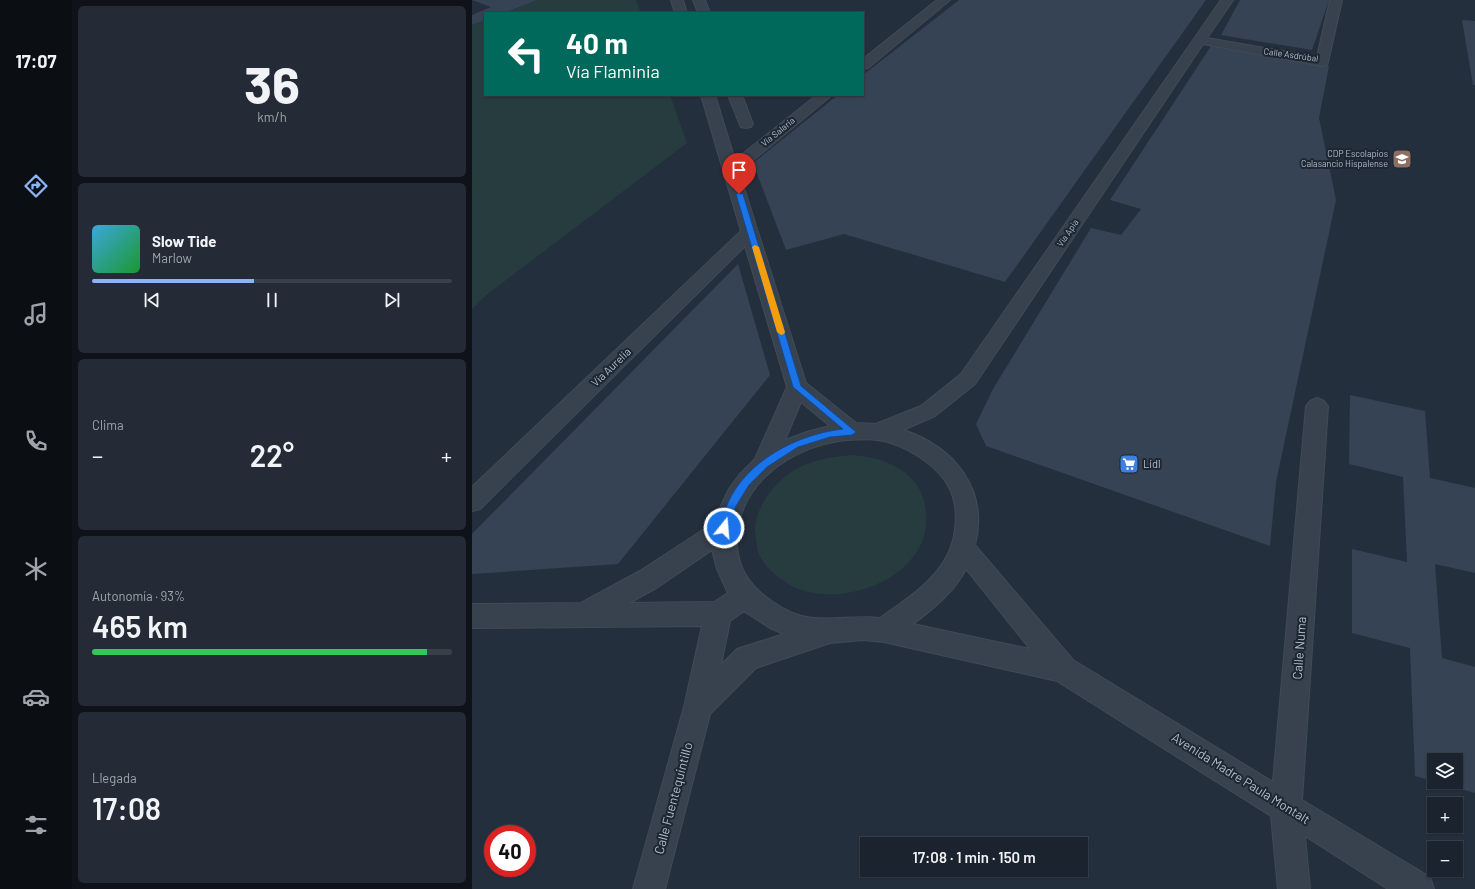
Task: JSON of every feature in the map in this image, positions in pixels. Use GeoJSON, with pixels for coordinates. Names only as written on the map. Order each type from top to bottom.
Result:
{"type":"FeatureCollection","features":[{"type":"Feature","properties":{"kind":"street"},"geometry":{"type":"LineString","coordinates":[[677,0],[681,12]]}},
{"type":"Feature","properties":{"kind":"street"},"geometry":{"type":"LineString","coordinates":[[699,0],[704,12]]}},
{"type":"Feature","properties":{"kind":"street"},"geometry":{"type":"LineString","coordinates":[[864,64],[944,0]]}},
{"type":"Feature","properties":{"kind":"street","name":"Vía Apia"},"geometry":{"type":"LineString","coordinates":[[878,432],[928,411],[968,379],[1226,0]]}},
{"type":"Feature","properties":{"kind":"street","name":"Calle Asdrúbal"},"geometry":{"type":"LineString","coordinates":[[1200,40],[1322,62],[1336,0]]}},
{"type":"Feature","properties":{"kind":"street"},"geometry":{"type":"LineString","coordinates":[[708,96],[797,387],[852,432]]}},
{"type":"Feature","properties":{"kind":"street"},"geometry":{"type":"LineString","coordinates":[[735,96],[746,124]]}},
{"type":"Feature","properties":{"kind":"street","name":"Vía Salaria"},"geometry":{"type":"LineString","coordinates":[[732,170],[824,96]]}},
{"type":"Feature","properties":{"kind":"street","name":"Vía Aurelia"},"geometry":{"type":"LineString","coordinates":[[472,502],[750,232]]}},
{"type":"Feature","properties":{"kind":"street"},"geometry":{"type":"LineString","coordinates":[[764,464],[797,387]]}},
{"type":"Feature","properties":{"kind":"street","name":"Calle Numa"},"geometry":{"type":"LineString","coordinates":[[1294,889],[1286,806],[1317,406]]}},
{"type":"Feature","properties":{"kind":"street"},"geometry":{"type":"LineString","coordinates":[[828,631],[789,624],[756,606],[745,596],[733,581],[724,555],[724,528],[732,505],[745,483],[764,464],[795,445],[830,434],[852,432],[878,432],[898,437],[925,449],[948,467],[962,491],[968,519],[964,549],[949,576],[926,600],[884,630]]}},
{"type":"Feature","properties":{"kind":"street"},"geometry":{"type":"LineString","coordinates":[[583,616],[649,579],[724,528]]}},
{"type":"Feature","properties":{"kind":"street","name":"Avenida Madre Paula Montalt"},"geometry":{"type":"LineString","coordinates":[[964,549],[1063,669],[1418,889]]}},
{"type":"Feature","properties":{"kind":"street"},"geometry":{"type":"LineString","coordinates":[[472,616],[718,614],[745,596]]}},
{"type":"Feature","properties":{"kind":"street","name":"Calle Fuentequintillo"},"geometry":{"type":"LineString","coordinates":[[648,889],[698,707],[718,614]]}},
{"type":"Feature","properties":{"kind":"street","name":"Avenida Madre Paula Montalt"},"geometry":{"type":"LineString","coordinates":[[828,631],[862,628],[884,630],[1063,669]]}},
{"type":"Feature","properties":{"kind":"street","name":"Calle Fuentequintillo"},"geometry":{"type":"LineString","coordinates":[[698,707],[747,658],[828,631]]}},
{"type":"Feature","properties":{"kind":"green space"},"geometry":{"type":"Polygon","coordinates":[[[537,0],[636,0],[641,12],[507,12],[537,0]]]}},
{"type":"Feature","properties":{"kind":"green space"},"geometry":{"type":"Polygon","coordinates":[[[484,20],[484,96],[670,96],[687,143],[485,296],[472,309],[472,25],[484,20]]]}},
{"type":"Feature","properties":{"kind":"green space"},"geometry":{"type":"Polygon","coordinates":[[[852,455],[887,462],[904,472],[914,481],[921,493],[926,512],[925,529],[921,545],[912,559],[900,570],[886,580],[871,587],[855,592],[838,594],[819,594],[800,590],[775,574],[767,567],[761,557],[758,550],[755,528],[760,509],[770,492],[784,478],[800,467],[819,460],[852,455]]]}},
{"type":"Feature","properties":{"kind":"building"},"geometry":{"type":"Polygon","coordinates":[[[472,0],[537,0],[507,12],[484,12],[484,20],[472,25],[472,15],[491,7],[472,0]]]}},
{"type":"Feature","properties":{"kind":"building"},"geometry":{"type":"Polygon","coordinates":[[[959,0],[1206,0],[1005,282],[844,234],[786,250],[753,163],[837,96],[864,96],[864,74],[959,0]]]}},
{"type":"Feature","properties":{"kind":"building"},"geometry":{"type":"Polygon","coordinates":[[[1240,0],[1329,0],[1312,50],[1221,35],[1240,0]]]}},
{"type":"Feature","properties":{"kind":"building"},"geometry":{"type":"Polygon","coordinates":[[[1462,20],[1475,21],[1475,85],[1473,85],[1462,20]]]}},
{"type":"Feature","properties":{"kind":"building"},"geometry":{"type":"Polygon","coordinates":[[[1211,46],[1329,66],[1319,118],[1336,200],[1276,482],[1270,546],[986,446],[976,424],[993,389],[1091,228],[1121,235],[1141,209],[1110,200],[1211,46]]]}},
{"type":"Feature","properties":{"kind":"building"},"geometry":{"type":"Polygon","coordinates":[[[738,264],[770,375],[618,564],[472,574],[472,534],[738,264]]]}},
{"type":"Feature","properties":{"kind":"building"},"geometry":{"type":"Polygon","coordinates":[[[1350,395],[1425,411],[1430,478],[1475,488],[1475,573],[1435,564],[1442,658],[1475,667],[1475,793],[1462,789],[1463,789],[1463,753],[1427,753],[1427,779],[1415,776],[1410,648],[1352,633],[1352,549],[1407,562],[1403,477],[1349,464],[1350,395]]]}},
{"type":"Feature","properties":{"kind":"slow traffic"},"geometry":{"type":"LineString","coordinates":[[755,247],[781,332]]}},
{"type":"Feature","properties":{"kind":"place","name":"CDP Escolapios Calasancio Hispalense"},"geometry":{"type":"Point","coordinates":[1402,159]}},
{"type":"Feature","properties":{"kind":"place","name":"Lidl"},"geometry":{"type":"Point","coordinates":[1129,464]}},
{"type":"Feature","properties":{"kind":"route"},"geometry":{"type":"LineString","coordinates":[[724,528],[732,505],[745,483],[764,464],[795,445],[830,434],[852,432],[797,387],[739,194]]}}]}
